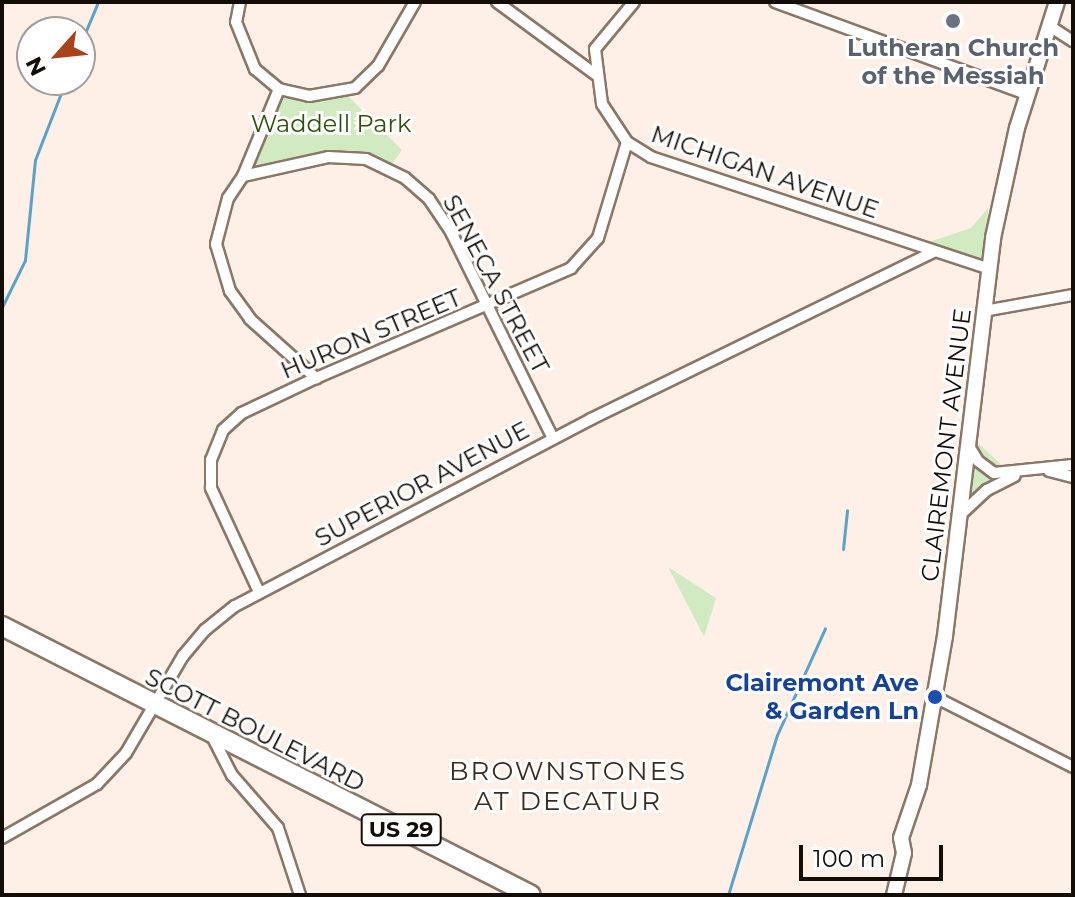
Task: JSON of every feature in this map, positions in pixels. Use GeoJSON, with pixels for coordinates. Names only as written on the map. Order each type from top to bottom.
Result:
{"type":"FeatureCollection","features":[{"type":"Feature","properties":{"kind":"highway","name":"SCOTT BOULEVARD"},"geometry":{"type":"LineString","coordinates":[[2,626],[153,706],[531,895]]}},
{"type":"Feature","properties":{"kind":"main road","name":"CLAIREMONT AVENUE"},"geometry":{"type":"LineString","coordinates":[[894,895],[904,853],[901,838],[919,785],[935,697],[989,269],[1026,94],[1057,2]]}},
{"type":"Feature","properties":{"kind":"street"},"geometry":{"type":"LineString","coordinates":[[240,2],[236,22],[243,49],[255,69],[279,89],[309,96],[355,88],[378,66],[415,2]]}},
{"type":"Feature","properties":{"kind":"street"},"geometry":{"type":"LineString","coordinates":[[497,2],[595,74]]}},
{"type":"Feature","properties":{"kind":"street"},"geometry":{"type":"LineString","coordinates":[[595,74],[595,49],[634,2]]}},
{"type":"Feature","properties":{"kind":"street"},"geometry":{"type":"LineString","coordinates":[[775,2],[1026,94]]}},
{"type":"Feature","properties":{"kind":"street"},"geometry":{"type":"LineString","coordinates":[[1048,25],[1073,41]]}},
{"type":"Feature","properties":{"kind":"street","name":"MICHIGAN AVENUE"},"geometry":{"type":"LineString","coordinates":[[595,74],[605,112],[627,142],[651,157],[989,269]]}},
{"type":"Feature","properties":{"kind":"street"},"geometry":{"type":"LineString","coordinates":[[279,89],[243,176],[218,224],[220,266],[250,319],[316,378]]}},
{"type":"Feature","properties":{"kind":"street","name":"HURON STREET"},"geometry":{"type":"LineString","coordinates":[[259,592],[218,513],[211,488],[211,460],[223,430],[242,413],[316,378],[571,268],[591,249],[627,142]]}},
{"type":"Feature","properties":{"kind":"street","name":"SENECA STREET"},"geometry":{"type":"LineString","coordinates":[[243,176],[328,157],[366,159],[405,178],[429,199],[490,305],[553,438]]}},
{"type":"Feature","properties":{"kind":"street","name":"SUPERIOR AVENUE"},"geometry":{"type":"LineString","coordinates":[[2,838],[97,784],[126,753],[153,706],[205,630],[259,592],[553,438],[933,252]]}},
{"type":"Feature","properties":{"kind":"street"},"geometry":{"type":"LineString","coordinates":[[984,311],[1073,295]]}},
{"type":"Feature","properties":{"kind":"street"},"geometry":{"type":"LineString","coordinates":[[969,444],[990,471],[1028,472],[1073,465]]}},
{"type":"Feature","properties":{"kind":"street"},"geometry":{"type":"LineString","coordinates":[[1043,470],[1073,477]]}},
{"type":"Feature","properties":{"kind":"street"},"geometry":{"type":"LineString","coordinates":[[960,515],[996,484],[1028,472]]}},
{"type":"Feature","properties":{"kind":"street"},"geometry":{"type":"LineString","coordinates":[[935,697],[1073,767]]}},
{"type":"Feature","properties":{"kind":"street"},"geometry":{"type":"LineString","coordinates":[[212,736],[232,775],[278,828],[300,895]]}},
{"type":"Feature","properties":{"kind":"green space","name":"Waddell Park"},"geometry":{"type":"Polygon","coordinates":[[[340,88],[402,150],[389,168],[327,154],[251,169],[281,92],[304,97],[340,88]]]}},
{"type":"Feature","properties":{"kind":"green space"},"geometry":{"type":"Polygon","coordinates":[[[988,208],[988,270],[929,242],[971,228],[988,208]]]}},
{"type":"Feature","properties":{"kind":"green space"},"geometry":{"type":"Polygon","coordinates":[[[969,435],[1002,465],[1028,471],[968,507],[969,435]]]}},
{"type":"Feature","properties":{"kind":"green space"},"geometry":{"type":"Polygon","coordinates":[[[668,567],[716,598],[704,637],[668,567]]]}},
{"type":"Feature","properties":{"kind":"waterway"},"geometry":{"type":"LineString","coordinates":[[92,16],[98,2]]}},
{"type":"Feature","properties":{"kind":"waterway"},"geometry":{"type":"LineString","coordinates":[[2,307],[25,260],[35,160],[60,96]]}},
{"type":"Feature","properties":{"kind":"waterway"},"geometry":{"type":"LineString","coordinates":[[843,549],[847,510]]}},
{"type":"Feature","properties":{"kind":"waterway"},"geometry":{"type":"LineString","coordinates":[[728,895],[777,735],[825,628]]}},
{"type":"Feature","properties":{"kind":"place","name":"Lutheran Church of the Messiah"},"geometry":{"type":"Point","coordinates":[953,21]}},
{"type":"Feature","properties":{"kind":"place","name":"Clairemont Ave & Garden Ln"},"geometry":{"type":"Point","coordinates":[935,697]}},
{"type":"Feature","properties":{"kind":"district","name":"BROWNSTONES AT DECATUR"},"geometry":{"type":"Point","coordinates":[568,787]}}]}
